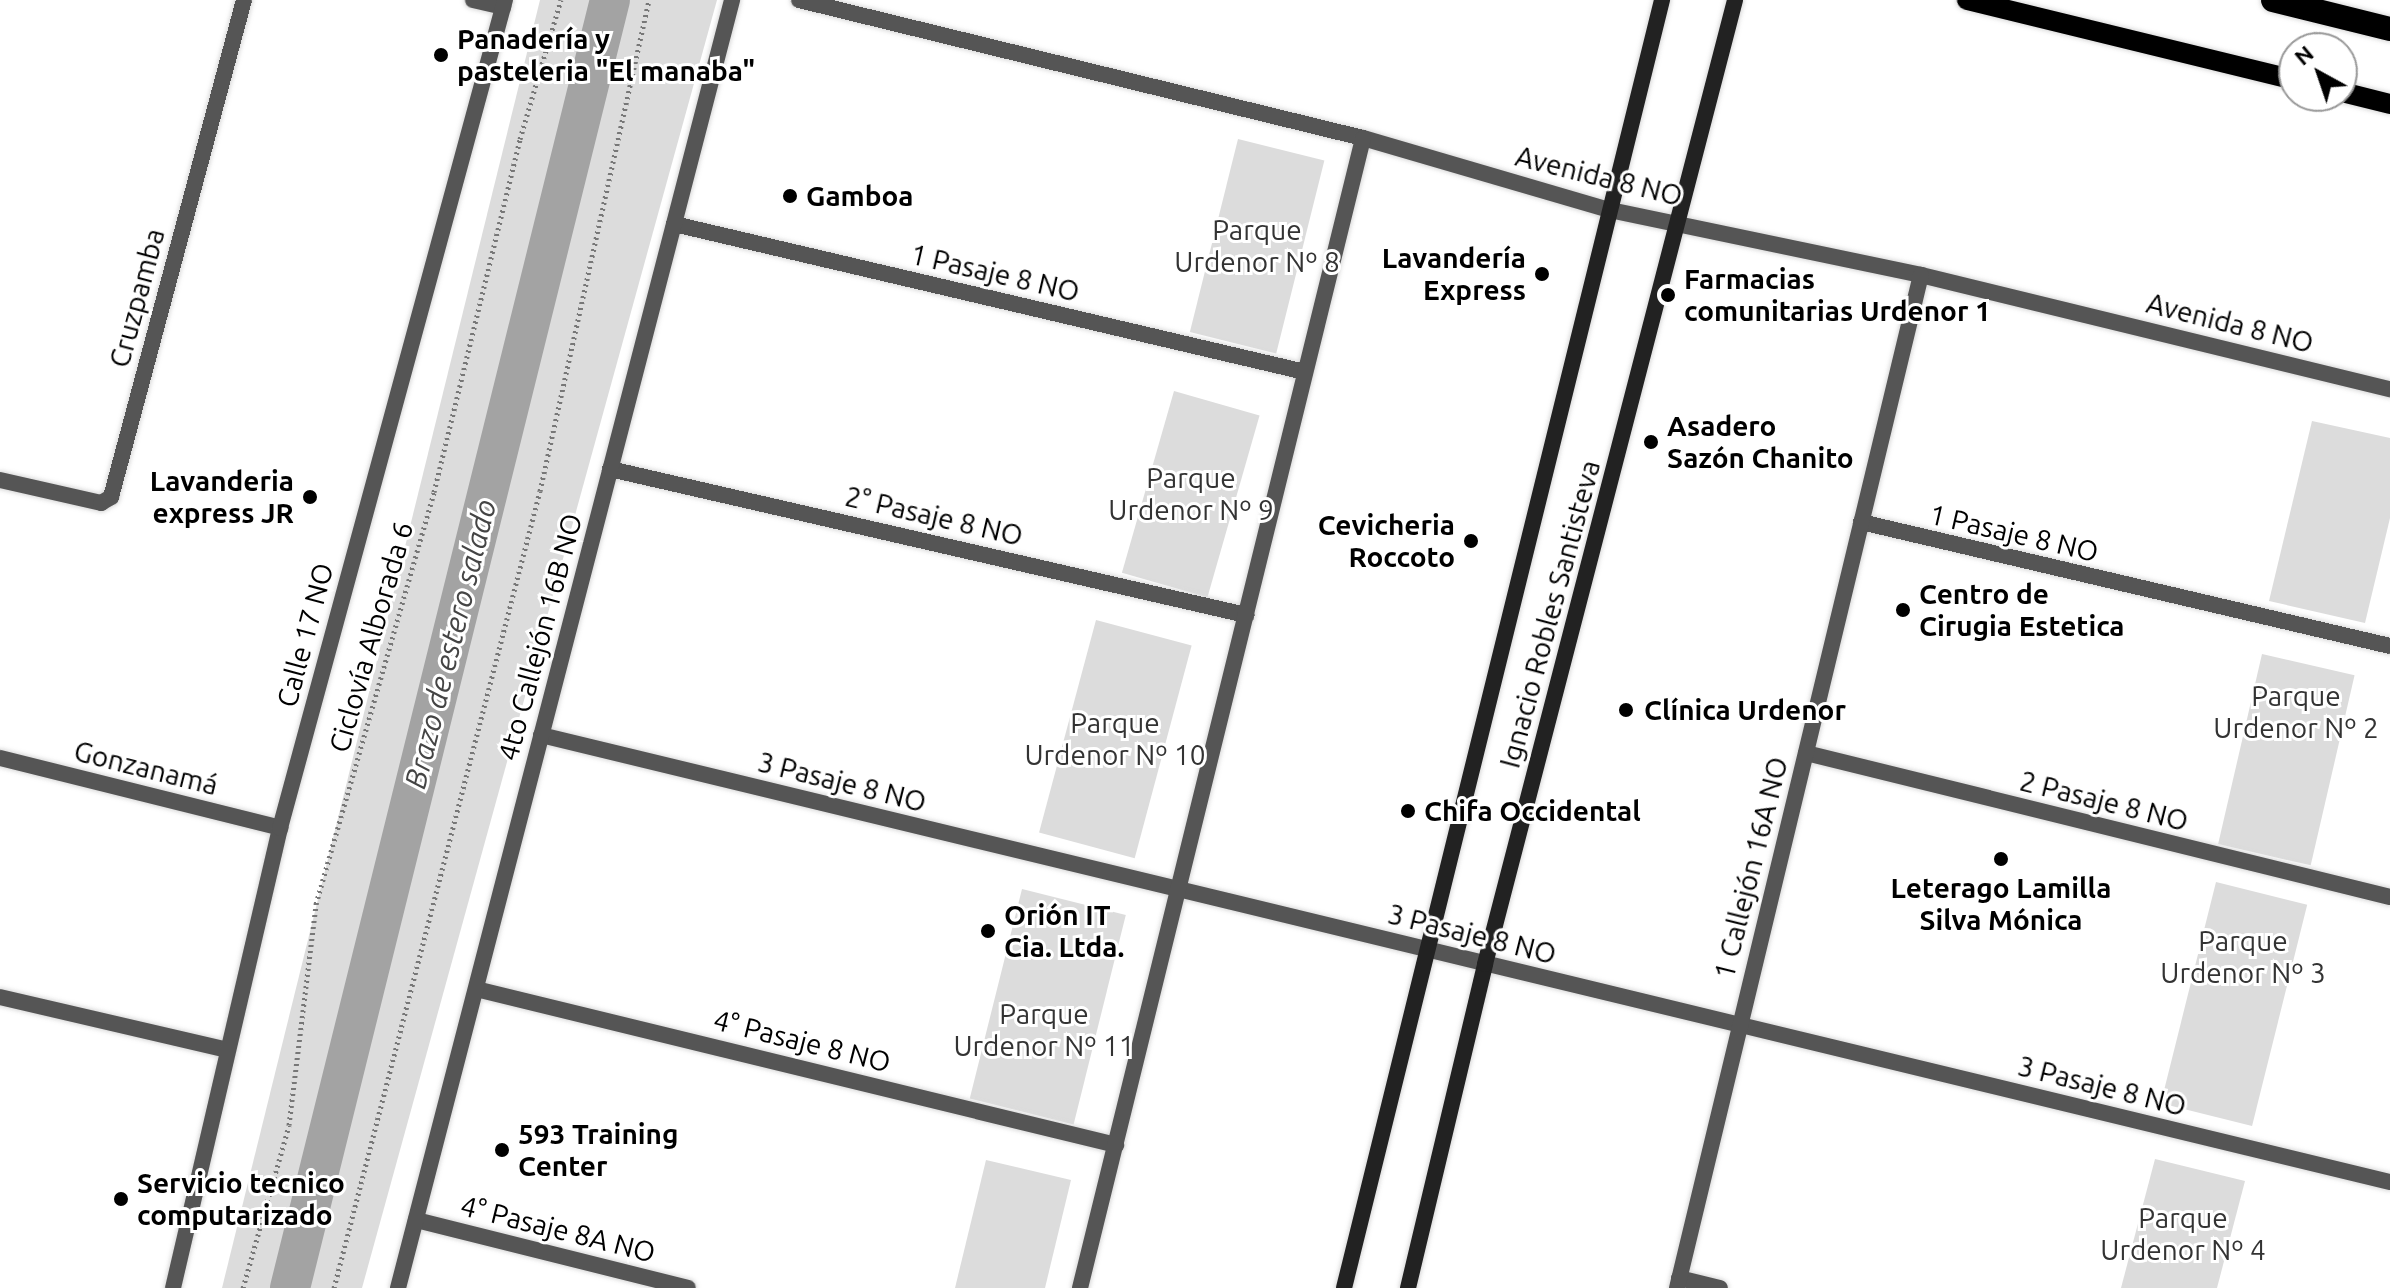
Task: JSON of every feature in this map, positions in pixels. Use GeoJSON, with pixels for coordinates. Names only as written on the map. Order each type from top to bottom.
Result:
{"type":"FeatureCollection","features":[{"type":"Feature","properties":{"kind":"highway"},"geometry":{"type":"LineString","coordinates":[[2273,0],[2390,29]]}},
{"type":"Feature","properties":{"kind":"main road"},"geometry":{"type":"LineString","coordinates":[[1967,0],[2278,76]]}},
{"type":"Feature","properties":{"kind":"main road"},"geometry":{"type":"LineString","coordinates":[[2358,96],[2390,104]]}},
{"type":"Feature","properties":{"kind":"street","name":"Cruzpamba"},"geometry":{"type":"LineString","coordinates":[[0,480],[101,503],[111,497],[244,0]]}},
{"type":"Feature","properties":{"kind":"street"},"geometry":{"type":"LineString","coordinates":[[473,0],[504,4]]}},
{"type":"Feature","properties":{"kind":"street","name":"4to Callejón 16B NO"},"geometry":{"type":"LineString","coordinates":[[398,1288],[732,0]]}},
{"type":"Feature","properties":{"kind":"street","name":"Avenida 8 NO"},"geometry":{"type":"LineString","coordinates":[[799,0],[1363,138],[1610,210],[1921,275],[2390,389]]}},
{"type":"Feature","properties":{"kind":"street","name":"Ignacio Robles Santisteva"},"geometry":{"type":"LineString","coordinates":[[1344,1288],[1431,950],[1662,0]]}},
{"type":"Feature","properties":{"kind":"street","name":"Ignacio Robles Santisteva"},"geometry":{"type":"LineString","coordinates":[[1408,1288],[1485,964],[1680,223],[1735,0]]}},
{"type":"Feature","properties":{"kind":"street","name":"Calle 17 NO"},"geometry":{"type":"LineString","coordinates":[[173,1288],[280,828],[504,4]]}},
{"type":"Feature","properties":{"kind":"street"},"geometry":{"type":"LineString","coordinates":[[1080,1288],[1363,138]]}},
{"type":"Feature","properties":{"kind":"street","name":"1 Pasaje 8 NO"},"geometry":{"type":"LineString","coordinates":[[674,224],[1305,372]]}},
{"type":"Feature","properties":{"kind":"street","name":"1 Callejón 16A NO"},"geometry":{"type":"LineString","coordinates":[[1678,1283],[1921,275]]}},
{"type":"Feature","properties":{"kind":"street","name":"2° Pasaje 8 NO"},"geometry":{"type":"LineString","coordinates":[[610,469],[1246,615]]}},
{"type":"Feature","properties":{"kind":"street","name":"1 Pasaje 8 NO"},"geometry":{"type":"LineString","coordinates":[[1861,522],[2390,646]]}},
{"type":"Feature","properties":{"kind":"street","name":"3 Pasaje 8 NO"},"geometry":{"type":"LineString","coordinates":[[541,735],[2390,1182]]}},
{"type":"Feature","properties":{"kind":"street","name":"2 Pasaje 8 NO"},"geometry":{"type":"LineString","coordinates":[[1806,753],[2390,897]]}},
{"type":"Feature","properties":{"kind":"street","name":"Gonzanamá"},"geometry":{"type":"LineString","coordinates":[[0,758],[280,828]]}},
{"type":"Feature","properties":{"kind":"street","name":"4° Pasaje 8 NO"},"geometry":{"type":"LineString","coordinates":[[476,989],[1116,1145]]}},
{"type":"Feature","properties":{"kind":"street"},"geometry":{"type":"LineString","coordinates":[[0,997],[227,1050]]}},
{"type":"Feature","properties":{"kind":"street","name":"4° Pasaje 8A NO"},"geometry":{"type":"LineString","coordinates":[[416,1220],[688,1288]]}},
{"type":"Feature","properties":{"kind":"street"},"geometry":{"type":"LineString","coordinates":[[1678,1283],[1720,1288]]}},
{"type":"Feature","properties":{"kind":"path","name":"Ciclovía Alborada 6"},"geometry":{"type":"LineString","coordinates":[[243,1288],[289,1125],[316,904],[434,492],[520,139],[561,0]]}},
{"type":"Feature","properties":{"kind":"path"},"geometry":{"type":"LineString","coordinates":[[334,1288],[540,491],[649,0]]}},
{"type":"Feature","properties":{"kind":"green space"},"geometry":{"type":"Polygon","coordinates":[[[540,0],[717,0],[362,1288],[222,1288],[540,0]]]}},
{"type":"Feature","properties":{"kind":"green space","name":"Parque Urdenor Nº 8"},"geometry":{"type":"Polygon","coordinates":[[[1238,139],[1324,161],[1276,354],[1190,332],[1238,139]]]}},
{"type":"Feature","properties":{"kind":"green space","name":"Parque Urdenor Nº 9"},"geometry":{"type":"Polygon","coordinates":[[[1174,391],[1260,416],[1207,597],[1122,573],[1174,391]]]}},
{"type":"Feature","properties":{"kind":"green space"},"geometry":{"type":"Polygon","coordinates":[[[2312,421],[2390,438],[2390,518],[2365,623],[2269,601],[2312,421]]]}},
{"type":"Feature","properties":{"kind":"green space","name":"Parque Urdenor Nº 10"},"geometry":{"type":"Polygon","coordinates":[[[1096,620],[1192,646],[1135,858],[1039,833],[1096,620]]]}},
{"type":"Feature","properties":{"kind":"green space","name":"Parque Urdenor Nº 2"},"geometry":{"type":"Polygon","coordinates":[[[2262,654],[2355,675],[2311,865],[2218,844],[2262,654]]]}},
{"type":"Feature","properties":{"kind":"green space","name":"Parque Urdenor Nº 3"},"geometry":{"type":"Polygon","coordinates":[[[2216,882],[2307,905],[2252,1126],[2161,1103],[2216,882]]]}},
{"type":"Feature","properties":{"kind":"green space","name":"Parque Urdenor Nº 11"},"geometry":{"type":"Polygon","coordinates":[[[1022,889],[1126,915],[1074,1124],[970,1099],[1022,889]]]}},
{"type":"Feature","properties":{"kind":"green space","name":"Parque Urdenor Nº 4"},"geometry":{"type":"Polygon","coordinates":[[[2155,1159],[2245,1181],[2217,1288],[2121,1288],[2155,1159]]]}},
{"type":"Feature","properties":{"kind":"green space"},"geometry":{"type":"Polygon","coordinates":[[[986,1160],[1071,1180],[1045,1288],[955,1288],[986,1160]]]}},
{"type":"Feature","properties":{"kind":"waterway","name":"Brazo de estero salado"},"geometry":{"type":"LineString","coordinates":[[290,1288],[610,0]]}},
{"type":"Feature","properties":{"kind":"place","name":"Panadería y pasteleria \"El manaba\""},"geometry":{"type":"Point","coordinates":[441,55]}},
{"type":"Feature","properties":{"kind":"place","name":"Gamboa"},"geometry":{"type":"Point","coordinates":[790,196]}},
{"type":"Feature","properties":{"kind":"place","name":"Lavandería Express"},"geometry":{"type":"Point","coordinates":[1542,274]}},
{"type":"Feature","properties":{"kind":"place","name":"Farmacias comunitarias Urdenor 1"},"geometry":{"type":"Point","coordinates":[1668,295]}},
{"type":"Feature","properties":{"kind":"place","name":"Asadero Sazón Chanito"},"geometry":{"type":"Point","coordinates":[1651,442]}},
{"type":"Feature","properties":{"kind":"place","name":"Lavanderia express JR"},"geometry":{"type":"Point","coordinates":[310,497]}},
{"type":"Feature","properties":{"kind":"place","name":"Cevicheria Roccoto"},"geometry":{"type":"Point","coordinates":[1471,541]}},
{"type":"Feature","properties":{"kind":"place","name":"Centro de Cirugia Estetica"},"geometry":{"type":"Point","coordinates":[1903,610]}},
{"type":"Feature","properties":{"kind":"place","name":"Clínica Urdenor"},"geometry":{"type":"Point","coordinates":[1626,710]}},
{"type":"Feature","properties":{"kind":"place","name":"Chifa Occidental"},"geometry":{"type":"Point","coordinates":[1408,811]}},
{"type":"Feature","properties":{"kind":"place","name":"Leterago Lamilla Silva Mónica"},"geometry":{"type":"Point","coordinates":[2001,859]}},
{"type":"Feature","properties":{"kind":"place","name":"Orión IT Cia. Ltda."},"geometry":{"type":"Point","coordinates":[988,931]}},
{"type":"Feature","properties":{"kind":"place","name":"593 Training Center"},"geometry":{"type":"Point","coordinates":[502,1150]}},
{"type":"Feature","properties":{"kind":"place","name":"Servicio tecnico computarizado"},"geometry":{"type":"Point","coordinates":[121,1199]}}]}
